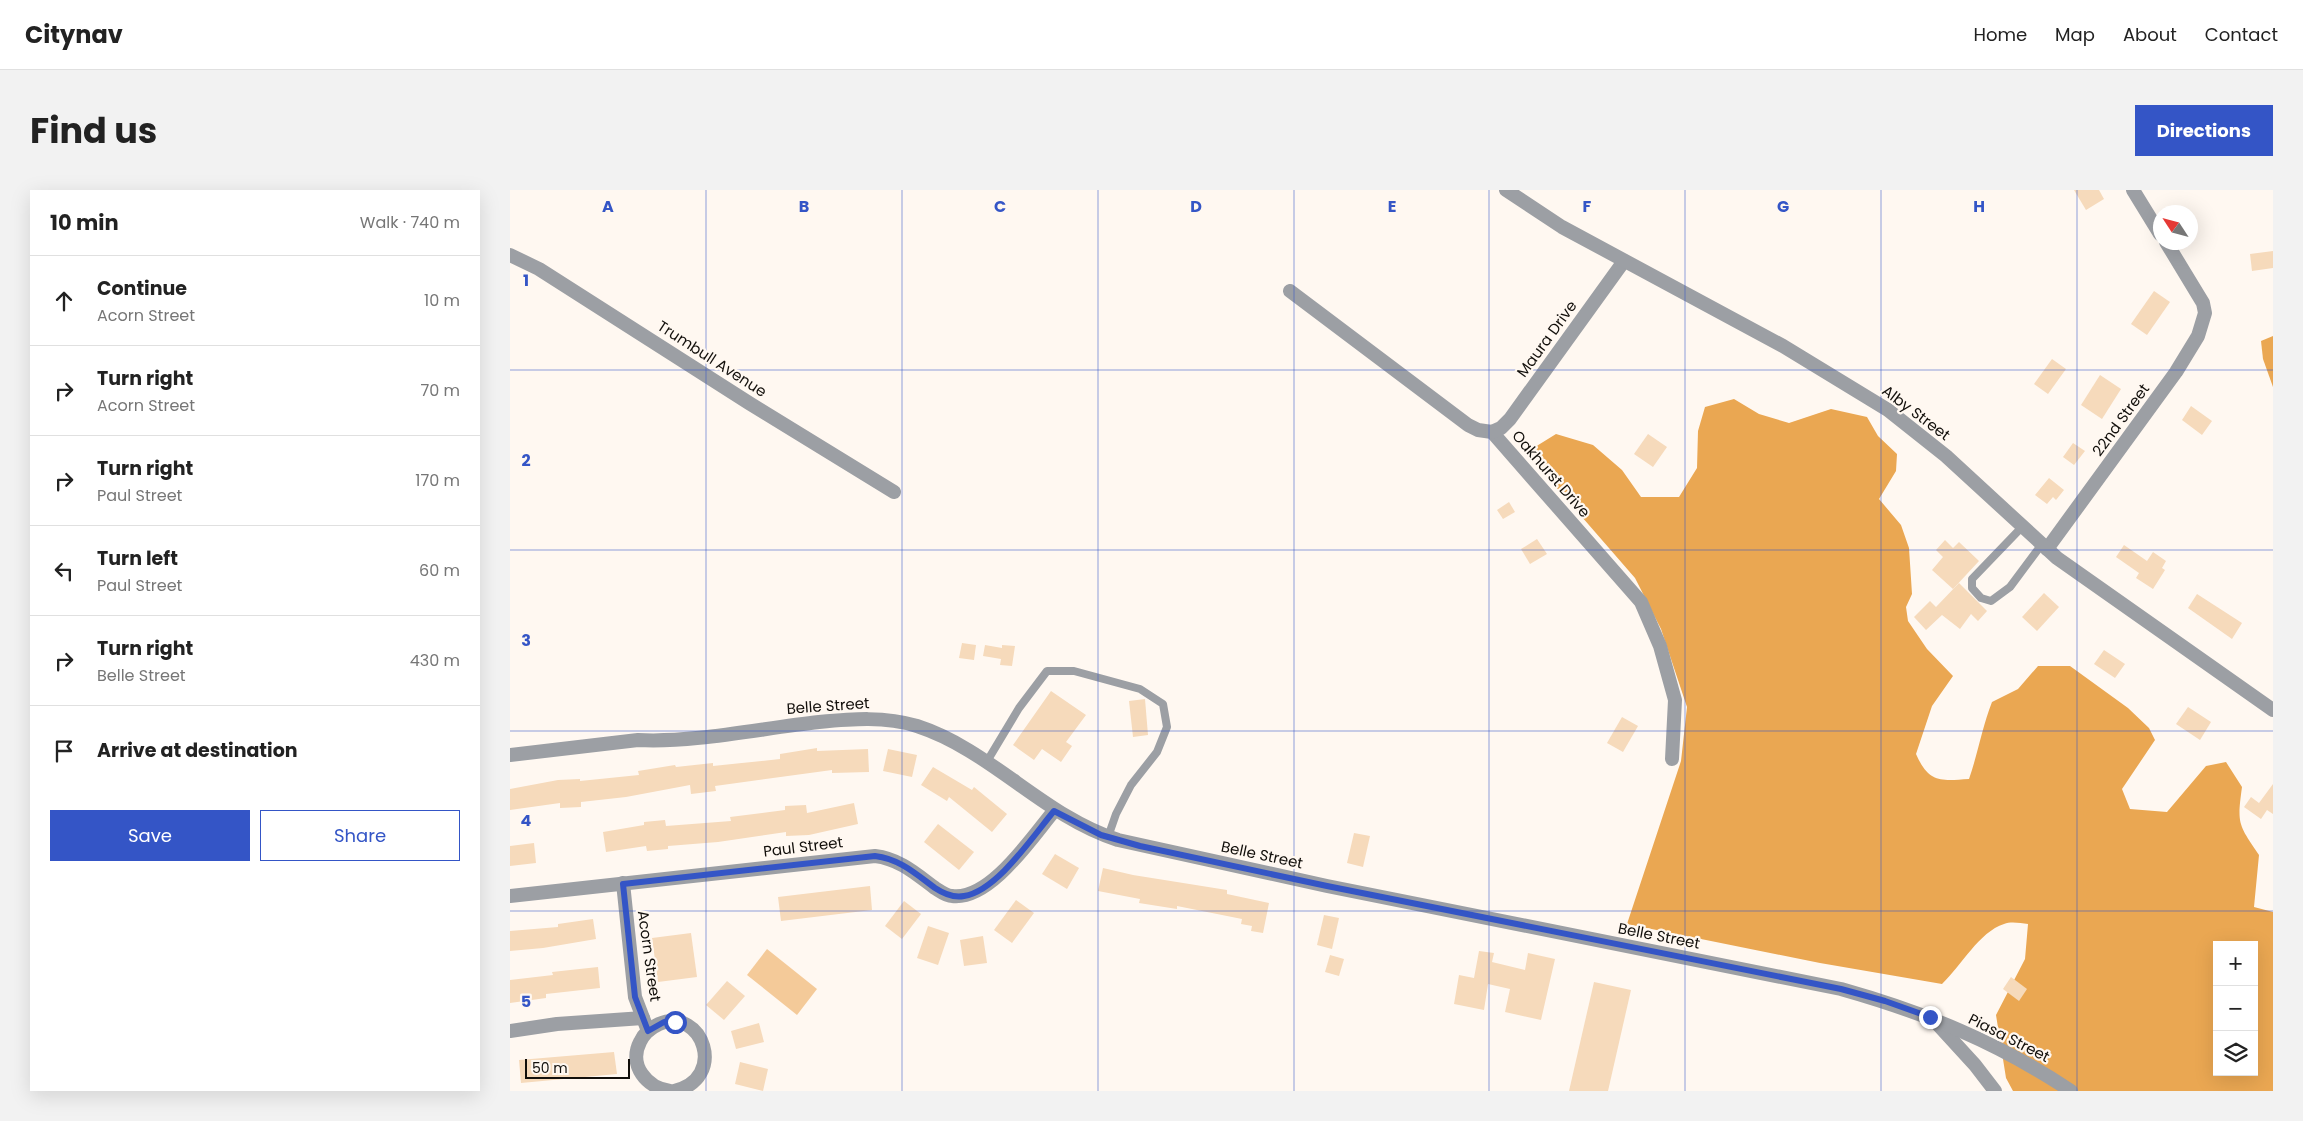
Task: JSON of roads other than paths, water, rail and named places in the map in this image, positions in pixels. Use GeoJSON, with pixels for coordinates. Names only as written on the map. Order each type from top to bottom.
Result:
{"type":"FeatureCollection","features":[{"type":"Feature","properties":{"kind":"street","name":"Alby Street"},"geometry":{"type":"LineString","coordinates":[[1506,190],[1562,227],[1783,346],[1888,410],[1946,456],[2044,547],[2273,710]]}},
{"type":"Feature","properties":{"kind":"street"},"geometry":{"type":"LineString","coordinates":[[2133,190],[2153,223]]}},
{"type":"Feature","properties":{"kind":"street","name":"22nd Street"},"geometry":{"type":"LineString","coordinates":[[2044,547],[2176,372],[2198,336],[2205,313],[2203,303],[2171,250]]}},
{"type":"Feature","properties":{"kind":"street","name":"Trumbull Avenue"},"geometry":{"type":"LineString","coordinates":[[511,255],[539,269],[749,403],[894,492]]}},
{"type":"Feature","properties":{"kind":"street","name":"Maura Drive"},"geometry":{"type":"LineString","coordinates":[[1492,432],[1501,428],[1510,419],[1624,261]]}},
{"type":"Feature","properties":{"kind":"street","name":"Oakhurst Drive"},"geometry":{"type":"LineString","coordinates":[[1290,291],[1468,424],[1478,430],[1492,432],[1641,602],[1660,646],[1675,700],[1672,759]]}},
{"type":"Feature","properties":{"kind":"street","name":"Belle Street"},"geometry":{"type":"LineString","coordinates":[[510,755],[813,723],[877,719],[899,722],[936,734],[986,762],[1054,811],[1108,837],[1327,886],[1841,989],[1885,1001],[1930,1017],[1975,1065],[1995,1091]]}},
{"type":"Feature","properties":{"kind":"street","name":"Paul Street"},"geometry":{"type":"LineString","coordinates":[[510,896],[875,856],[895,861],[947,895],[964,896],[978,891],[995,879],[1054,811]]}},
{"type":"Feature","properties":{"kind":"street","name":"Acorn Street"},"geometry":{"type":"LineString","coordinates":[[623,884],[635,997],[646,1025],[664,1022],[686,1025],[695,1031],[702,1040],[706,1051],[705,1063],[701,1074],[694,1083],[684,1089],[674,1091]]}},
{"type":"Feature","properties":{"kind":"street","name":"Piasa Street"},"geometry":{"type":"LineString","coordinates":[[1930,1017],[2009,1052],[2071,1091]]}},
{"type":"Feature","properties":{"kind":"street"},"geometry":{"type":"LineString","coordinates":[[510,1031],[557,1024],[646,1025],[636,1055],[638,1067],[643,1077],[651,1085],[661,1090],[670,1091]]}},
{"type":"Feature","properties":{"kind":"lane"},"geometry":{"type":"LineString","coordinates":[[2022,527],[1972,578],[1972,588],[1981,598],[1991,601],[2010,588],[2044,547]]}},
{"type":"Feature","properties":{"kind":"lane"},"geometry":{"type":"LineString","coordinates":[[986,762],[1019,708],[1046,672],[1074,671],[1140,689],[1163,704],[1167,727],[1157,752],[1131,785],[1116,814],[1108,837]]}}]}
